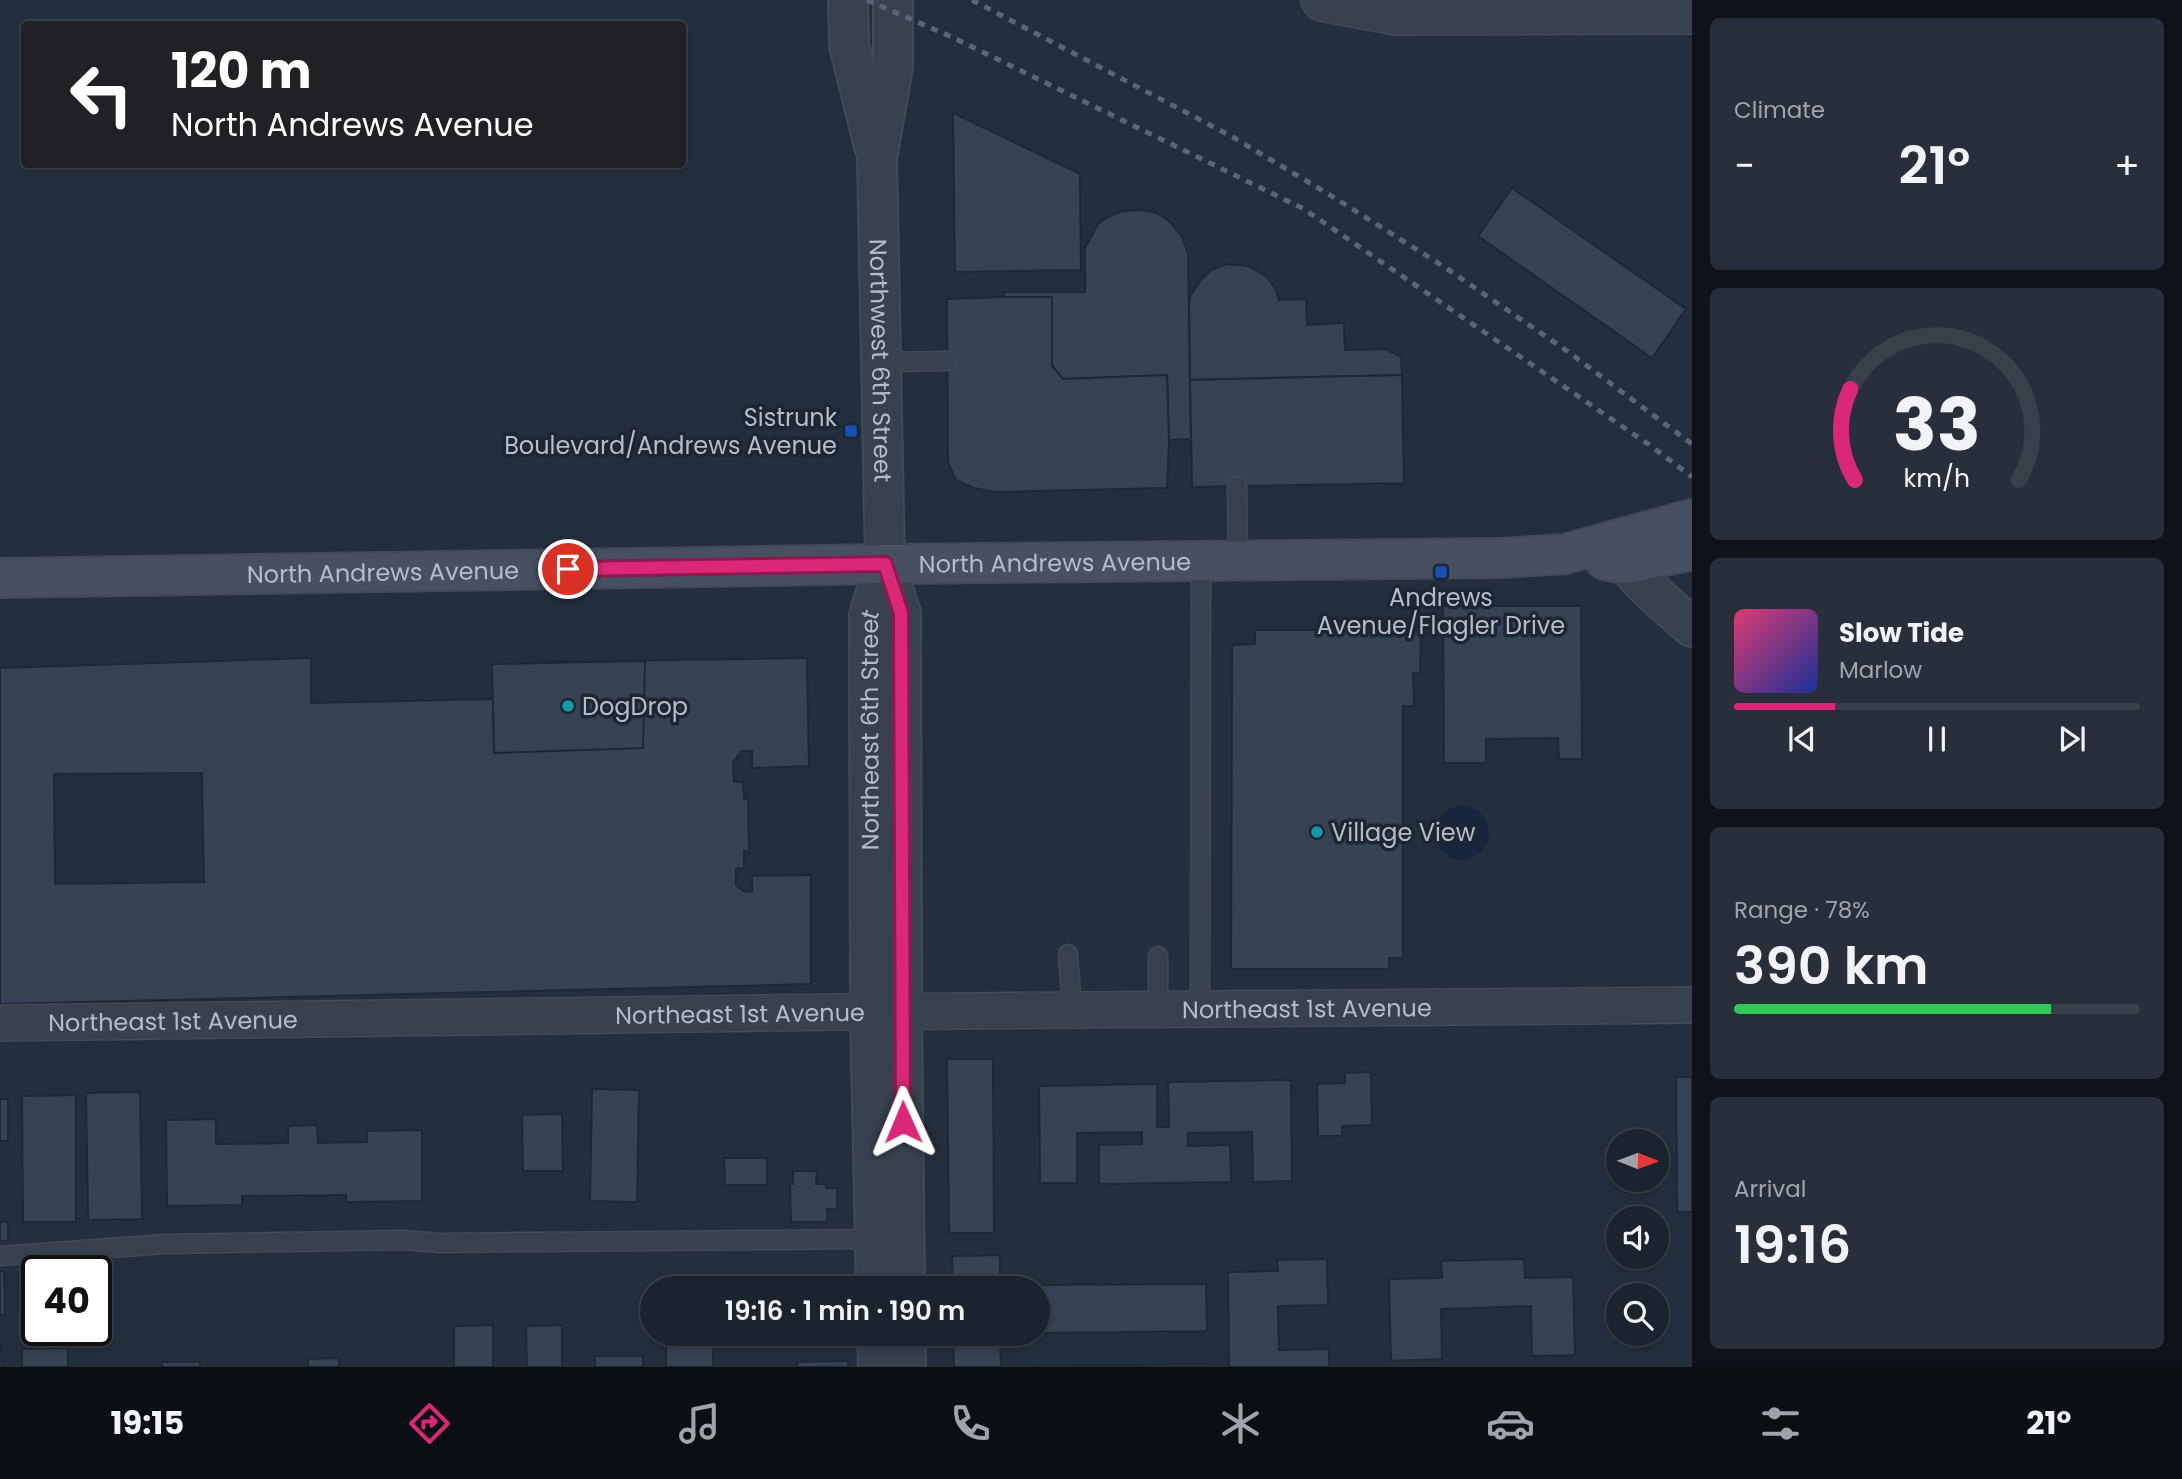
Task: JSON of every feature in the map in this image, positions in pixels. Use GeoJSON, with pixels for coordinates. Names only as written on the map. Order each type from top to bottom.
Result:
{"type":"FeatureCollection","features":[{"type":"Feature","properties":{"kind":"main road","name":"North Andrews Avenue"},"geometry":{"type":"LineString","coordinates":[[0,578],[885,564],[1500,558],[1690,548]]}},
{"type":"Feature","properties":{"kind":"street","name":"Northwest 6th Street"},"geometry":{"type":"LineString","coordinates":[[848,0],[849,46],[877,158]]}},
{"type":"Feature","properties":{"kind":"street","name":"Northwest 6th Street"},"geometry":{"type":"LineString","coordinates":[[885,564],[877,158],[893,67],[893,0]]}},
{"type":"Feature","properties":{"kind":"street"},"geometry":{"type":"LineString","coordinates":[[1319,0],[1321,3],[1396,18],[1692,16]]}},
{"type":"Feature","properties":{"kind":"street"},"geometry":{"type":"LineString","coordinates":[[1620,553],[1650,590],[1692,627]]}},
{"type":"Feature","properties":{"kind":"street","name":"Northeast 6th Street"},"geometry":{"type":"LineString","coordinates":[[876,1276],[875,1239],[901,621],[901,613],[885,564]]}},
{"type":"Feature","properties":{"kind":"street","name":"Northeast 1st Avenue"},"geometry":{"type":"LineString","coordinates":[[0,1023],[1692,1005]]}},
{"type":"Feature","properties":{"kind":"street","name":"Northeast 6th Street"},"geometry":{"type":"LineString","coordinates":[[886,1012],[904,1276]]}},
{"type":"Feature","properties":{"kind":"street"},"geometry":{"type":"LineString","coordinates":[[877,1346],[878,1367]]}},
{"type":"Feature","properties":{"kind":"street"},"geometry":{"type":"LineString","coordinates":[[906,1346],[906,1367]]}},
{"type":"Feature","properties":{"kind":"lane"},"geometry":{"type":"LineString","coordinates":[[881,362],[947,361]]}},
{"type":"Feature","properties":{"kind":"lane"},"geometry":{"type":"LineString","coordinates":[[1200,1009],[1219,561],[1237,486]]}},
{"type":"Feature","properties":{"kind":"lane"},"geometry":{"type":"LineString","coordinates":[[1068,954],[1072,1010]]}},
{"type":"Feature","properties":{"kind":"lane"},"geometry":{"type":"LineString","coordinates":[[1158,956],[1158,1009]]}},
{"type":"Feature","properties":{"kind":"lane"},"geometry":{"type":"LineString","coordinates":[[0,1256],[165,1244],[403,1240],[439,1243],[875,1239]]}},
{"type":"Feature","properties":{"kind":"water"},"geometry":{"type":"Polygon","coordinates":[[[1462,806],[1481,814],[1489,833],[1481,852],[1462,860],[1443,852],[1435,833],[1443,814],[1462,806]]]}},
{"type":"Feature","properties":{"kind":"building"},"geometry":{"type":"Polygon","coordinates":[[[953,113],[1080,174],[1081,270],[955,272],[953,113]]]}},
{"type":"Feature","properties":{"kind":"building"},"geometry":{"type":"Polygon","coordinates":[[[1512,188],[1686,309],[1652,358],[1478,236],[1512,188]]]}},
{"type":"Feature","properties":{"kind":"building"},"geometry":{"type":"Polygon","coordinates":[[[1142,210],[1157,213],[1170,222],[1182,237],[1188,253],[1191,439],[1169,440],[1167,375],[1063,379],[1052,366],[1052,297],[1004,297],[1004,292],[1085,292],[1085,248],[1098,224],[1122,211],[1142,210]]]}},
{"type":"Feature","properties":{"kind":"building"},"geometry":{"type":"Polygon","coordinates":[[[1227,264],[1248,266],[1267,277],[1279,300],[1306,299],[1307,325],[1344,323],[1345,350],[1386,349],[1401,357],[1402,375],[1190,380],[1191,294],[1211,270],[1227,264]]]}},
{"type":"Feature","properties":{"kind":"building"},"geometry":{"type":"Polygon","coordinates":[[[1052,297],[1052,366],[1063,379],[1167,375],[1167,488],[994,492],[974,488],[956,480],[948,463],[947,299],[1052,297]]]}},
{"type":"Feature","properties":{"kind":"building"},"geometry":{"type":"Polygon","coordinates":[[[1402,375],[1404,483],[1192,487],[1190,380],[1402,375]]]}},
{"type":"Feature","properties":{"kind":"building"},"geometry":{"type":"Polygon","coordinates":[[[1443,606],[1581,606],[1582,759],[1559,759],[1558,738],[1486,739],[1486,763],[1444,763],[1443,606]]]}},
{"type":"Feature","properties":{"kind":"building","name":"Village View"},"geometry":{"type":"Polygon","coordinates":[[[1255,630],[1421,630],[1420,673],[1413,673],[1414,706],[1403,706],[1403,958],[1389,958],[1389,969],[1231,969],[1232,645],[1255,644],[1255,630]]]}},
{"type":"Feature","properties":{"kind":"building"},"geometry":{"type":"Polygon","coordinates":[[[311,658],[311,703],[539,698],[541,662],[807,658],[809,766],[752,768],[752,751],[742,751],[733,762],[734,782],[743,782],[744,799],[748,798],[749,852],[744,851],[744,868],[736,869],[736,885],[743,891],[752,892],[752,876],[811,875],[811,984],[0,1004],[0,668],[311,658]],[[202,773],[54,774],[55,884],[204,882],[202,773]]]}},
{"type":"Feature","properties":{"kind":"building","name":"DogDrop"},"geometry":{"type":"Polygon","coordinates":[[[645,661],[643,748],[494,753],[492,664],[645,661]]]}},
{"type":"Feature","properties":{"kind":"building"},"geometry":{"type":"Polygon","coordinates":[[[947,1059],[993,1059],[994,1233],[949,1233],[947,1059]]]}},
{"type":"Feature","properties":{"kind":"building"},"geometry":{"type":"Polygon","coordinates":[[[1371,1072],[1372,1125],[1342,1126],[1342,1136],[1318,1136],[1317,1084],[1345,1083],[1345,1073],[1371,1072]]]}},
{"type":"Feature","properties":{"kind":"building"},"geometry":{"type":"Polygon","coordinates":[[[1676,1077],[1692,1077],[1692,1212],[1677,1212],[1676,1077]]]}},
{"type":"Feature","properties":{"kind":"building"},"geometry":{"type":"Polygon","coordinates":[[[1291,1080],[1292,1181],[1253,1182],[1252,1132],[1188,1133],[1188,1146],[1230,1145],[1231,1182],[1099,1184],[1099,1145],[1142,1144],[1142,1132],[1077,1133],[1077,1183],[1040,1183],[1039,1086],[1157,1084],[1157,1127],[1169,1127],[1168,1082],[1291,1080]]]}},
{"type":"Feature","properties":{"kind":"building"},"geometry":{"type":"Polygon","coordinates":[[[592,1089],[639,1090],[637,1202],[590,1201],[592,1089]]]}},
{"type":"Feature","properties":{"kind":"building"},"geometry":{"type":"Polygon","coordinates":[[[140,1092],[142,1219],[88,1220],[86,1093],[140,1092]]]}},
{"type":"Feature","properties":{"kind":"building"},"geometry":{"type":"Polygon","coordinates":[[[76,1095],[76,1222],[23,1222],[22,1096],[76,1095]]]}},
{"type":"Feature","properties":{"kind":"building"},"geometry":{"type":"Polygon","coordinates":[[[0,1099],[8,1099],[8,1141],[0,1141],[0,1099]]]}},
{"type":"Feature","properties":{"kind":"building"},"geometry":{"type":"Polygon","coordinates":[[[562,1114],[563,1171],[523,1171],[522,1115],[562,1114]]]}},
{"type":"Feature","properties":{"kind":"building"},"geometry":{"type":"Polygon","coordinates":[[[216,1119],[216,1144],[288,1143],[288,1126],[317,1125],[318,1143],[367,1142],[367,1131],[422,1130],[422,1201],[346,1202],[346,1195],[242,1196],[242,1205],[167,1206],[166,1120],[216,1119]]]}},
{"type":"Feature","properties":{"kind":"building"},"geometry":{"type":"Polygon","coordinates":[[[724,1158],[767,1158],[767,1185],[725,1185],[724,1158]]]}},
{"type":"Feature","properties":{"kind":"building"},"geometry":{"type":"Polygon","coordinates":[[[793,1171],[817,1171],[816,1184],[837,1188],[837,1209],[827,1209],[827,1222],[791,1222],[790,1184],[793,1184],[793,1171]]]}},
{"type":"Feature","properties":{"kind":"building"},"geometry":{"type":"Polygon","coordinates":[[[0,1222],[8,1222],[8,1241],[0,1241],[0,1222]]]}},
{"type":"Feature","properties":{"kind":"building"},"geometry":{"type":"Polygon","coordinates":[[[1000,1255],[1000,1276],[953,1276],[952,1256],[1000,1255]]]}},
{"type":"Feature","properties":{"kind":"building"},"geometry":{"type":"Polygon","coordinates":[[[1327,1259],[1328,1305],[1278,1306],[1279,1350],[1329,1349],[1329,1367],[1229,1367],[1228,1272],[1278,1271],[1277,1260],[1327,1259]]]}},
{"type":"Feature","properties":{"kind":"building"},"geometry":{"type":"Polygon","coordinates":[[[1524,1259],[1525,1278],[1573,1277],[1575,1355],[1532,1356],[1531,1306],[1441,1309],[1442,1359],[1391,1361],[1389,1279],[1442,1278],[1441,1261],[1524,1259]]]}},
{"type":"Feature","properties":{"kind":"building"},"geometry":{"type":"Polygon","coordinates":[[[0,1271],[4,1271],[5,1315],[0,1315],[0,1271]]]}},
{"type":"Feature","properties":{"kind":"building"},"geometry":{"type":"Polygon","coordinates":[[[19,1271],[21,1271],[21,1306],[18,1306],[19,1271]]]}},
{"type":"Feature","properties":{"kind":"building"},"geometry":{"type":"Polygon","coordinates":[[[1206,1284],[1207,1331],[1050,1333],[1050,1285],[1206,1284]]]}},
{"type":"Feature","properties":{"kind":"building"},"geometry":{"type":"Polygon","coordinates":[[[493,1325],[493,1367],[454,1367],[454,1326],[493,1325]]]}},
{"type":"Feature","properties":{"kind":"building"},"geometry":{"type":"Polygon","coordinates":[[[562,1325],[562,1367],[527,1367],[526,1326],[562,1325]]]}},
{"type":"Feature","properties":{"kind":"building"},"geometry":{"type":"Polygon","coordinates":[[[2,1345],[3,1367],[0,1367],[2,1345]]]}},
{"type":"Feature","properties":{"kind":"building"},"geometry":{"type":"Polygon","coordinates":[[[666,1346],[713,1346],[713,1367],[666,1367],[666,1346]]]}},
{"type":"Feature","properties":{"kind":"building"},"geometry":{"type":"Polygon","coordinates":[[[953,1346],[1000,1346],[1001,1367],[954,1367],[953,1346]]]}},
{"type":"Feature","properties":{"kind":"building"},"geometry":{"type":"Polygon","coordinates":[[[68,1348],[68,1367],[22,1367],[22,1349],[68,1348]]]}},
{"type":"Feature","properties":{"kind":"building"},"geometry":{"type":"Polygon","coordinates":[[[595,1356],[643,1356],[643,1367],[595,1367],[595,1356]]]}},
{"type":"Feature","properties":{"kind":"building"},"geometry":{"type":"Polygon","coordinates":[[[339,1358],[339,1367],[308,1367],[308,1359],[339,1358]]]}},
{"type":"Feature","properties":{"kind":"building"},"geometry":{"type":"Polygon","coordinates":[[[848,1361],[848,1367],[797,1367],[797,1362],[848,1361]]]}},
{"type":"Feature","properties":{"kind":"building"},"geometry":{"type":"Polygon","coordinates":[[[162,1362],[200,1362],[200,1367],[162,1367],[162,1362]]]}},
{"type":"Feature","properties":{"kind":"building"},"geometry":{"type":"Polygon","coordinates":[[[1208,1364],[1208,1367],[1034,1367],[1034,1366],[1208,1364]]]}},
{"type":"Feature","properties":{"kind":"railway"},"geometry":{"type":"LineString","coordinates":[[867,0],[954,38],[1304,209],[1651,446],[1692,477]]}},
{"type":"Feature","properties":{"kind":"railway"},"geometry":{"type":"LineString","coordinates":[[972,0],[1231,136],[1330,195],[1446,268],[1567,351],[1692,444]]}},
{"type":"Feature","properties":{"kind":"place","name":"Sistrunk Boulevard/Andrews Avenue"},"geometry":{"type":"Point","coordinates":[851,431]}},
{"type":"Feature","properties":{"kind":"place","name":"Andrews Avenue/Flagler Drive"},"geometry":{"type":"Point","coordinates":[1441,572]}},
{"type":"Feature","properties":{"kind":"place","name":"DogDrop"},"geometry":{"type":"Point","coordinates":[568,706]}},
{"type":"Feature","properties":{"kind":"place","name":"Village View"},"geometry":{"type":"Point","coordinates":[1317,832]}},
{"type":"Feature","properties":{"kind":"route"},"geometry":{"type":"LineString","coordinates":[[568,569],[885,564],[901,613],[903,1122]]}}]}
